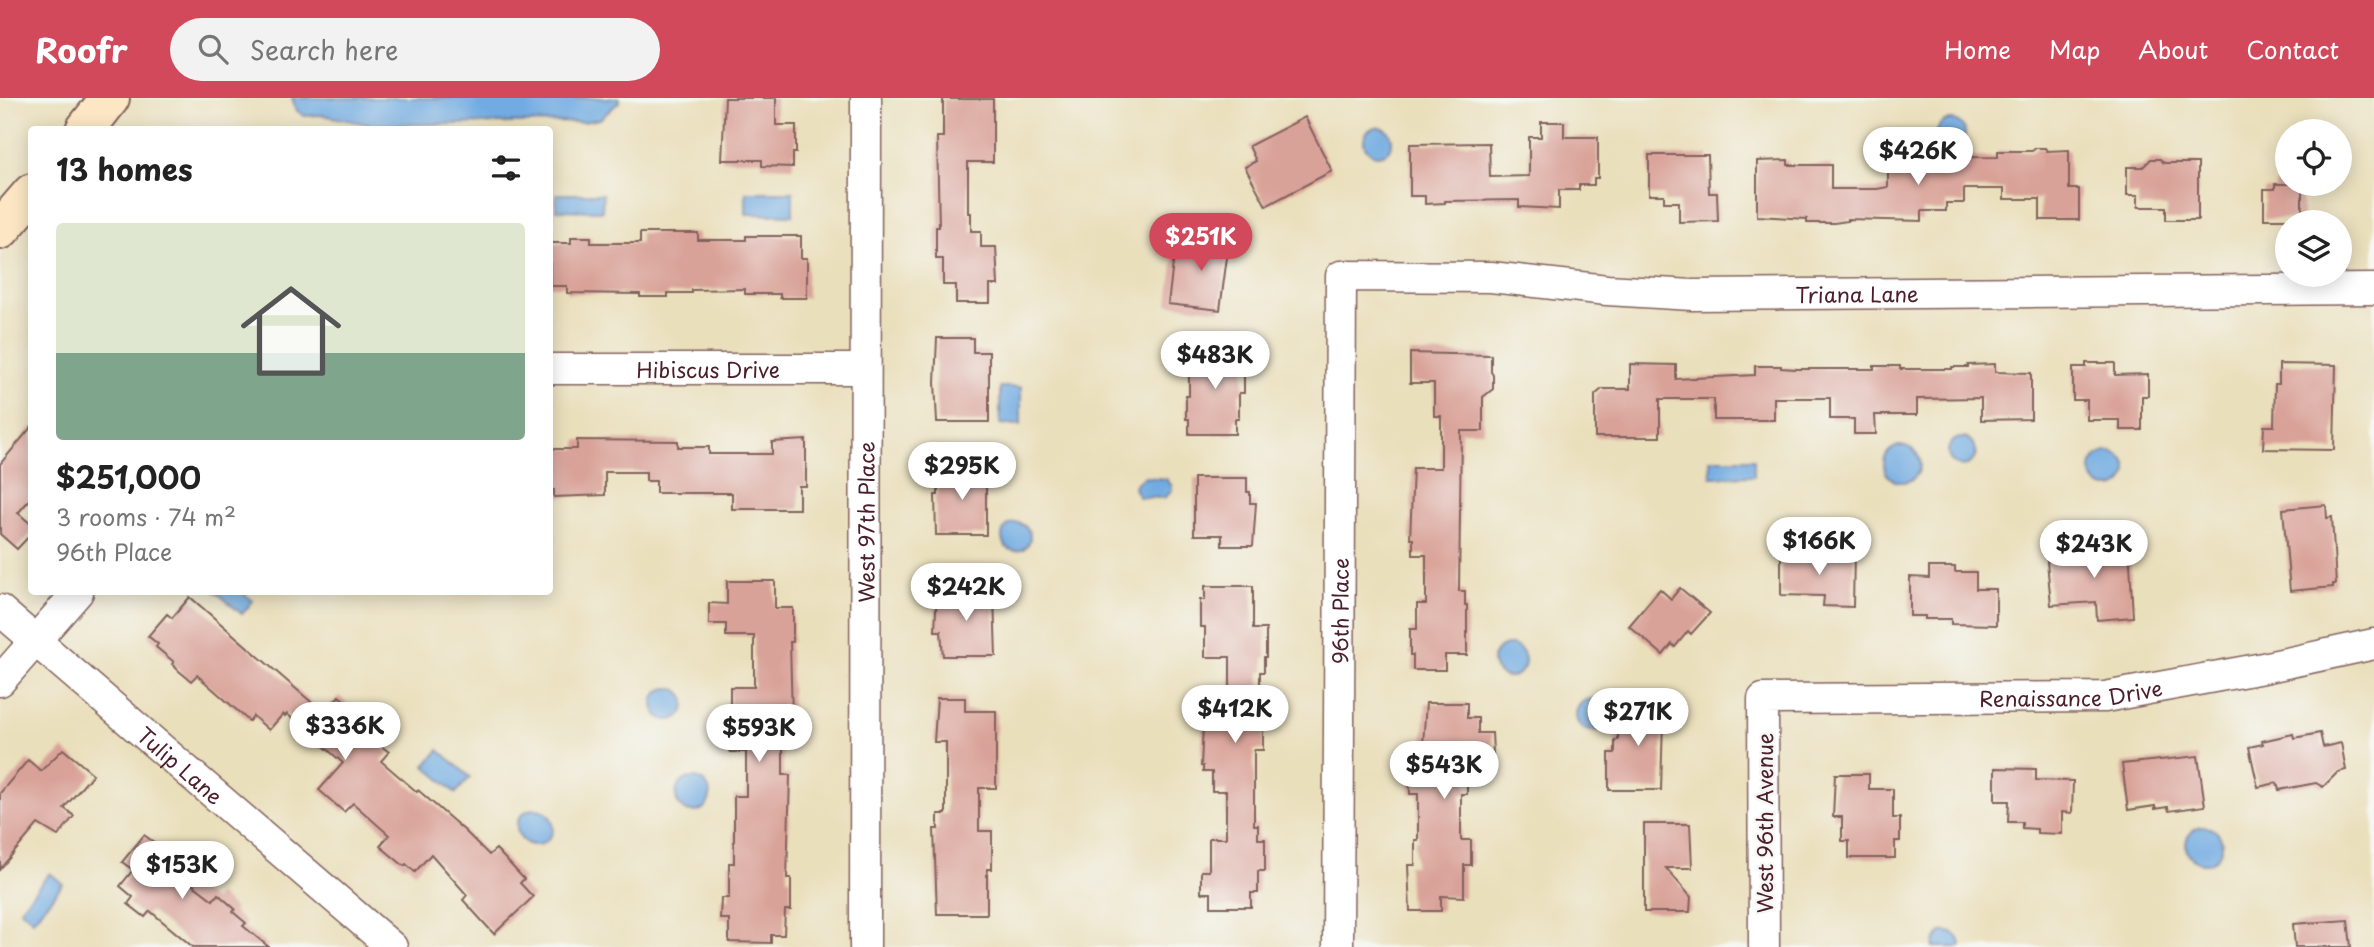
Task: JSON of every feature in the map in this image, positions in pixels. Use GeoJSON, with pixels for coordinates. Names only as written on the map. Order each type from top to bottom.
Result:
{"type":"FeatureCollection","features":[{"type":"Feature","properties":{"kind":"street"},"geometry":{"type":"LineString","coordinates":[[88,126],[110,98]]}},
{"type":"Feature","properties":{"kind":"street","name":"West 97th Place"},"geometry":{"type":"LineString","coordinates":[[865,947],[866,98]]}},
{"type":"Feature","properties":{"kind":"street"},"geometry":{"type":"LineString","coordinates":[[0,230],[28,198]]}},
{"type":"Feature","properties":{"kind":"street","name":"Triana Lane"},"geometry":{"type":"LineString","coordinates":[[1341,276],[1491,277],[1606,290],[1692,295],[2374,289]]}},
{"type":"Feature","properties":{"kind":"street","name":"96th Place"},"geometry":{"type":"LineString","coordinates":[[1338,947],[1341,276]]}},
{"type":"Feature","properties":{"kind":"street","name":"Hibiscus Drive"},"geometry":{"type":"LineString","coordinates":[[553,369],[865,369]]}},
{"type":"Feature","properties":{"kind":"street"},"geometry":{"type":"LineString","coordinates":[[0,681],[75,595]]}},
{"type":"Feature","properties":{"kind":"street","name":"Tulip Lane"},"geometry":{"type":"LineString","coordinates":[[0,610],[392,947]]}},
{"type":"Feature","properties":{"kind":"street","name":"Renaissance Drive"},"geometry":{"type":"LineString","coordinates":[[1763,699],[2105,697],[2374,644]]}},
{"type":"Feature","properties":{"kind":"street","name":"West 96th Avenue"},"geometry":{"type":"LineString","coordinates":[[1763,699],[1764,947]]}},
{"type":"Feature","properties":{"kind":"water"},"geometry":{"type":"Polygon","coordinates":[[[292,98],[619,98],[619,102],[600,119],[583,122],[372,125],[322,115],[304,116],[296,110],[292,98]]]}},
{"type":"Feature","properties":{"kind":"water"},"geometry":{"type":"Polygon","coordinates":[[[1951,120],[1961,124],[1965,134],[1961,144],[1951,148],[1941,144],[1937,134],[1941,124],[1951,120]]]}},
{"type":"Feature","properties":{"kind":"water"},"geometry":{"type":"Polygon","coordinates":[[[1378,127],[1388,131],[1392,141],[1388,151],[1378,155],[1368,151],[1364,141],[1368,131],[1378,127]]]}},
{"type":"Feature","properties":{"kind":"water"},"geometry":{"type":"Polygon","coordinates":[[[746,192],[793,192],[793,215],[746,214],[746,192]]]}},
{"type":"Feature","properties":{"kind":"water"},"geometry":{"type":"Polygon","coordinates":[[[556,194],[603,194],[602,211],[556,210],[556,194]]]}},
{"type":"Feature","properties":{"kind":"water"},"geometry":{"type":"Polygon","coordinates":[[[1000,387],[1021,387],[1021,425],[1000,424],[1000,387]]]}},
{"type":"Feature","properties":{"kind":"water"},"geometry":{"type":"Polygon","coordinates":[[[1962,438],[1972,442],[1976,452],[1972,462],[1962,466],[1952,462],[1948,452],[1952,442],[1962,438]]]}},
{"type":"Feature","properties":{"kind":"water"},"geometry":{"type":"Polygon","coordinates":[[[1902,446],[1914,452],[1920,464],[1914,476],[1902,482],[1890,476],[1884,464],[1890,452],[1902,446]]]}},
{"type":"Feature","properties":{"kind":"water"},"geometry":{"type":"Polygon","coordinates":[[[2109,452],[2121,458],[2127,470],[2121,482],[2109,488],[2097,482],[2091,470],[2097,458],[2109,452]]]}},
{"type":"Feature","properties":{"kind":"water"},"geometry":{"type":"Polygon","coordinates":[[[1710,459],[1754,459],[1754,476],[1711,477],[1710,459]]]}},
{"type":"Feature","properties":{"kind":"water"},"geometry":{"type":"Polygon","coordinates":[[[1144,477],[1166,479],[1172,486],[1172,491],[1164,498],[1139,497],[1134,488],[1135,484],[1144,477]]]}},
{"type":"Feature","properties":{"kind":"water"},"geometry":{"type":"Polygon","coordinates":[[[1778,522],[1801,523],[1806,532],[1803,541],[1773,541],[1768,533],[1778,522]]]}},
{"type":"Feature","properties":{"kind":"water"},"geometry":{"type":"Polygon","coordinates":[[[1016,523],[1026,527],[1030,537],[1026,547],[1016,551],[1006,547],[1002,537],[1006,527],[1016,523]]]}},
{"type":"Feature","properties":{"kind":"water"},"geometry":{"type":"Polygon","coordinates":[[[220,595],[246,595],[253,601],[242,614],[220,595]]]}},
{"type":"Feature","properties":{"kind":"water"},"geometry":{"type":"Polygon","coordinates":[[[1509,645],[1520,650],[1525,661],[1520,672],[1509,677],[1498,672],[1493,661],[1498,650],[1509,645]]]}},
{"type":"Feature","properties":{"kind":"water"},"geometry":{"type":"Polygon","coordinates":[[[669,688],[681,692],[685,704],[681,716],[669,720],[657,716],[653,704],[657,692],[669,688]]]}},
{"type":"Feature","properties":{"kind":"water"},"geometry":{"type":"Polygon","coordinates":[[[1592,699],[1603,704],[1608,715],[1603,726],[1592,731],[1581,726],[1576,715],[1581,704],[1592,699]]]}},
{"type":"Feature","properties":{"kind":"water"},"geometry":{"type":"Polygon","coordinates":[[[439,750],[470,777],[456,793],[425,766],[439,750]]]}},
{"type":"Feature","properties":{"kind":"water"},"geometry":{"type":"Polygon","coordinates":[[[693,778],[705,783],[710,795],[705,807],[693,812],[681,807],[676,795],[681,783],[693,778]]]}},
{"type":"Feature","properties":{"kind":"water"},"geometry":{"type":"Polygon","coordinates":[[[535,809],[548,814],[553,827],[548,840],[535,845],[522,840],[517,827],[522,814],[535,809]]]}},
{"type":"Feature","properties":{"kind":"water"},"geometry":{"type":"Polygon","coordinates":[[[2204,827],[2216,833],[2222,845],[2216,857],[2204,863],[2192,857],[2186,845],[2192,833],[2204,827]]]}},
{"type":"Feature","properties":{"kind":"water"},"geometry":{"type":"Polygon","coordinates":[[[50,873],[63,884],[33,920],[20,909],[50,873]]]}},
{"type":"Feature","properties":{"kind":"water"},"geometry":{"type":"Polygon","coordinates":[[[1942,932],[1956,935],[1961,947],[1933,947],[1942,932]]]}},
{"type":"Feature","properties":{"kind":"building"},"geometry":{"type":"Polygon","coordinates":[[[725,98],[776,98],[776,125],[796,125],[793,167],[762,166],[762,160],[722,160],[725,98]]]}},
{"type":"Feature","properties":{"kind":"building"},"geometry":{"type":"Polygon","coordinates":[[[943,99],[993,99],[993,162],[968,162],[968,213],[971,213],[971,231],[981,231],[981,247],[996,247],[998,285],[990,285],[990,303],[956,303],[956,285],[943,285],[943,259],[936,259],[936,227],[939,227],[937,137],[943,137],[943,99]]]}},
{"type":"Feature","properties":{"kind":"building"},"geometry":{"type":"Polygon","coordinates":[[[1305,117],[1332,171],[1266,206],[1245,167],[1256,161],[1249,146],[1305,117]]]}},
{"type":"Feature","properties":{"kind":"building"},"geometry":{"type":"Polygon","coordinates":[[[1541,122],[1564,122],[1564,137],[1598,137],[1598,178],[1594,178],[1594,185],[1579,185],[1579,190],[1559,190],[1559,209],[1519,207],[1519,200],[1445,201],[1425,204],[1425,196],[1410,196],[1410,144],[1489,143],[1490,177],[1529,176],[1529,137],[1541,137],[1541,122]]]}},
{"type":"Feature","properties":{"kind":"building"},"geometry":{"type":"Polygon","coordinates":[[[2045,148],[2047,151],[2069,150],[2069,189],[2079,189],[2079,220],[2040,220],[2040,199],[2004,199],[2004,189],[1964,189],[1964,203],[1946,203],[1946,211],[1922,211],[1922,221],[1848,219],[1834,223],[1807,223],[1807,219],[1757,216],[1757,161],[1788,160],[1788,165],[1831,165],[1831,189],[1877,189],[1888,187],[1888,158],[1998,157],[1998,151],[2032,151],[2045,148]]]}},
{"type":"Feature","properties":{"kind":"building"},"geometry":{"type":"Polygon","coordinates":[[[1649,155],[1708,155],[1709,193],[1717,193],[1718,221],[1679,222],[1679,202],[1664,202],[1664,195],[1649,195],[1649,155]]]}},
{"type":"Feature","properties":{"kind":"building"},"geometry":{"type":"Polygon","coordinates":[[[2151,159],[2160,159],[2164,163],[2198,163],[2198,220],[2166,220],[2166,207],[2138,207],[2138,195],[2127,195],[2127,167],[2143,167],[2151,159]]]}},
{"type":"Feature","properties":{"kind":"building"},"geometry":{"type":"Polygon","coordinates":[[[2264,189],[2275,189],[2275,196],[2302,196],[2302,210],[2275,210],[2275,219],[2264,219],[2264,189]]]}},
{"type":"Feature","properties":{"kind":"building"},"geometry":{"type":"Polygon","coordinates":[[[1200,230],[1230,234],[1220,310],[1168,304],[1174,255],[1196,257],[1200,230]]]}},
{"type":"Feature","properties":{"kind":"building"},"geometry":{"type":"Polygon","coordinates":[[[640,233],[698,233],[698,240],[746,240],[746,236],[801,236],[801,258],[807,258],[807,298],[780,298],[780,294],[745,294],[745,289],[692,290],[692,293],[668,293],[668,297],[640,297],[640,294],[567,293],[567,286],[553,286],[553,243],[571,243],[571,237],[591,237],[591,243],[640,243],[640,233]]]}},
{"type":"Feature","properties":{"kind":"building"},"geometry":{"type":"Polygon","coordinates":[[[937,338],[973,338],[973,352],[989,352],[989,422],[937,422],[937,338]]]}},
{"type":"Feature","properties":{"kind":"building"},"geometry":{"type":"Polygon","coordinates":[[[1193,350],[1244,350],[1244,393],[1239,393],[1239,419],[1235,419],[1235,434],[1189,434],[1186,396],[1189,396],[1189,370],[1193,370],[1193,350]]]}},
{"type":"Feature","properties":{"kind":"building"},"geometry":{"type":"Polygon","coordinates":[[[1410,353],[1491,355],[1493,389],[1483,397],[1483,431],[1461,431],[1459,591],[1465,591],[1467,605],[1467,655],[1445,655],[1445,670],[1413,670],[1413,655],[1410,655],[1410,629],[1417,629],[1417,604],[1426,604],[1426,555],[1413,555],[1413,539],[1410,539],[1413,468],[1441,468],[1441,416],[1434,416],[1434,383],[1410,383],[1410,353]]]}},
{"type":"Feature","properties":{"kind":"building"},"geometry":{"type":"Polygon","coordinates":[[[2086,363],[2115,363],[2115,375],[2148,374],[2148,396],[2142,396],[2142,430],[2120,430],[2120,420],[2087,420],[2087,400],[2073,400],[2073,367],[2086,367],[2086,363]]]}},
{"type":"Feature","properties":{"kind":"building"},"geometry":{"type":"Polygon","coordinates":[[[1630,364],[1676,365],[1676,379],[1755,375],[1755,366],[1796,369],[1874,369],[1874,366],[1900,366],[1900,369],[1952,369],[1968,365],[1995,364],[1995,372],[2031,373],[2031,419],[1981,420],[1981,398],[1917,399],[1917,415],[1875,415],[1876,434],[1854,434],[1854,419],[1830,419],[1830,398],[1774,398],[1774,420],[1714,420],[1714,399],[1660,399],[1660,437],[1595,437],[1595,395],[1602,389],[1630,389],[1630,364]]]}},
{"type":"Feature","properties":{"kind":"building"},"geometry":{"type":"Polygon","coordinates":[[[2279,364],[2336,365],[2334,450],[2263,449],[2264,426],[2274,426],[2275,384],[2279,384],[2279,364]]]}},
{"type":"Feature","properties":{"kind":"building"},"geometry":{"type":"Polygon","coordinates":[[[28,431],[28,502],[18,513],[28,522],[28,537],[17,549],[0,534],[0,464],[28,431]]]}},
{"type":"Feature","properties":{"kind":"building"},"geometry":{"type":"Polygon","coordinates":[[[577,440],[678,441],[678,447],[709,447],[709,454],[772,454],[772,442],[806,440],[806,486],[799,486],[799,509],[732,509],[732,493],[656,493],[656,481],[646,481],[646,472],[605,472],[605,495],[554,497],[553,449],[577,449],[577,440]]]}},
{"type":"Feature","properties":{"kind":"building"},"geometry":{"type":"Polygon","coordinates":[[[944,467],[986,467],[986,535],[936,535],[935,495],[938,495],[938,481],[944,481],[944,467]]]}},
{"type":"Feature","properties":{"kind":"building"},"geometry":{"type":"Polygon","coordinates":[[[1194,478],[1247,478],[1250,503],[1256,503],[1253,546],[1222,546],[1222,535],[1194,535],[1194,478]]]}},
{"type":"Feature","properties":{"kind":"building"},"geometry":{"type":"Polygon","coordinates":[[[2326,505],[2327,518],[2332,517],[2336,584],[2333,584],[2333,587],[2290,591],[2283,509],[2326,505]]]}},
{"type":"Feature","properties":{"kind":"building"},"geometry":{"type":"Polygon","coordinates":[[[2106,543],[2110,546],[2129,545],[2133,617],[2097,620],[2096,602],[2051,605],[2047,561],[2062,559],[2061,550],[2095,547],[2106,543]]]}},
{"type":"Feature","properties":{"kind":"building"},"geometry":{"type":"Polygon","coordinates":[[[1781,553],[1854,554],[1853,607],[1823,606],[1824,596],[1781,595],[1781,553]]]}},
{"type":"Feature","properties":{"kind":"building"},"geometry":{"type":"Polygon","coordinates":[[[1929,567],[1955,567],[1955,572],[1976,572],[1976,589],[1996,589],[1996,625],[1951,624],[1951,619],[1910,616],[1910,577],[1929,578],[1929,567]]]}},
{"type":"Feature","properties":{"kind":"building"},"geometry":{"type":"Polygon","coordinates":[[[727,581],[775,581],[775,608],[793,608],[793,642],[790,642],[792,717],[783,717],[783,775],[790,775],[787,878],[791,878],[791,910],[785,910],[784,935],[771,935],[771,943],[729,942],[729,919],[720,919],[721,898],[729,898],[729,863],[734,863],[734,796],[746,796],[746,752],[730,752],[730,739],[726,739],[726,716],[730,716],[730,687],[754,687],[754,636],[726,636],[726,624],[709,624],[709,603],[727,604],[727,581]]]}},
{"type":"Feature","properties":{"kind":"building"},"geometry":{"type":"Polygon","coordinates":[[[1205,586],[1253,586],[1253,629],[1266,629],[1264,672],[1260,672],[1263,750],[1254,750],[1254,825],[1258,825],[1258,839],[1265,839],[1265,871],[1258,871],[1258,893],[1251,893],[1251,907],[1211,907],[1211,893],[1201,893],[1201,871],[1209,871],[1209,838],[1226,838],[1226,791],[1212,791],[1212,772],[1203,772],[1201,766],[1203,724],[1221,724],[1221,705],[1230,705],[1230,657],[1205,657],[1205,627],[1200,627],[1200,600],[1205,600],[1205,586]]]}},
{"type":"Feature","properties":{"kind":"building"},"geometry":{"type":"Polygon","coordinates":[[[937,588],[967,588],[967,597],[994,597],[996,656],[943,656],[941,631],[935,631],[937,588]]]}},
{"type":"Feature","properties":{"kind":"building"},"geometry":{"type":"Polygon","coordinates":[[[1680,588],[1710,613],[1691,634],[1688,631],[1675,647],[1672,644],[1663,655],[1629,626],[1660,589],[1671,599],[1680,588]]]}},
{"type":"Feature","properties":{"kind":"building"},"geometry":{"type":"Polygon","coordinates":[[[190,597],[324,713],[339,696],[376,729],[374,731],[385,741],[381,746],[389,752],[381,761],[417,792],[418,790],[489,855],[496,849],[524,879],[520,883],[533,897],[494,934],[463,900],[467,895],[431,854],[415,872],[406,864],[404,866],[380,846],[389,835],[353,803],[344,812],[319,790],[343,763],[287,714],[283,714],[269,730],[253,716],[249,721],[197,675],[191,681],[179,671],[172,664],[174,662],[156,647],[158,644],[148,636],[167,614],[172,618],[190,597]]]}},
{"type":"Feature","properties":{"kind":"building"},"geometry":{"type":"Polygon","coordinates":[[[937,698],[965,698],[965,711],[996,711],[996,788],[979,788],[979,831],[992,831],[992,869],[987,869],[987,914],[937,914],[934,829],[938,829],[938,814],[946,814],[946,742],[934,742],[937,698]]]}},
{"type":"Feature","properties":{"kind":"building"},"geometry":{"type":"Polygon","coordinates":[[[1426,703],[1467,703],[1467,718],[1478,718],[1478,733],[1492,733],[1494,773],[1467,773],[1467,794],[1461,794],[1461,840],[1471,840],[1471,865],[1464,865],[1464,897],[1441,896],[1441,911],[1410,911],[1408,865],[1415,865],[1418,794],[1410,794],[1408,744],[1423,744],[1426,703]]]}},
{"type":"Feature","properties":{"kind":"building"},"geometry":{"type":"Polygon","coordinates":[[[1618,703],[1661,703],[1661,790],[1609,790],[1609,753],[1615,753],[1615,740],[1618,740],[1618,703]]]}},
{"type":"Feature","properties":{"kind":"building"},"geometry":{"type":"Polygon","coordinates":[[[2320,733],[2323,747],[2341,743],[2346,770],[2338,772],[2323,787],[2316,783],[2279,790],[2277,783],[2258,787],[2249,747],[2293,734],[2294,738],[2320,733]]]}},
{"type":"Feature","properties":{"kind":"building"},"geometry":{"type":"Polygon","coordinates":[[[63,749],[93,774],[64,808],[74,816],[58,836],[38,824],[0,869],[0,793],[28,760],[41,771],[63,749]]]}},
{"type":"Feature","properties":{"kind":"building"},"geometry":{"type":"Polygon","coordinates":[[[2198,756],[2205,806],[2169,811],[2168,807],[2155,809],[2155,806],[2128,810],[2122,764],[2198,756]]]}},
{"type":"Feature","properties":{"kind":"building"},"geometry":{"type":"Polygon","coordinates":[[[1995,768],[2036,769],[2036,780],[2073,781],[2072,813],[2062,812],[2062,834],[2037,833],[2037,829],[2022,828],[2022,822],[2008,822],[2009,801],[1995,801],[1995,768]]]}},
{"type":"Feature","properties":{"kind":"building"},"geometry":{"type":"Polygon","coordinates":[[[1835,774],[1869,774],[1869,789],[1893,789],[1893,818],[1900,818],[1900,841],[1895,841],[1895,858],[1849,858],[1849,841],[1842,841],[1842,817],[1833,817],[1835,774]]]}},
{"type":"Feature","properties":{"kind":"building"},"geometry":{"type":"Polygon","coordinates":[[[1644,824],[1690,824],[1692,868],[1666,868],[1691,897],[1690,912],[1644,912],[1644,824]]]}},
{"type":"Feature","properties":{"kind":"building"},"geometry":{"type":"Polygon","coordinates":[[[144,835],[178,860],[171,868],[213,900],[218,894],[246,923],[243,926],[269,947],[193,947],[150,911],[145,917],[128,904],[133,897],[120,886],[133,870],[122,862],[144,835]]]}},
{"type":"Feature","properties":{"kind":"building"},"geometry":{"type":"Polygon","coordinates":[[[2348,920],[2351,947],[2295,947],[2293,924],[2348,920]]]}}]}
